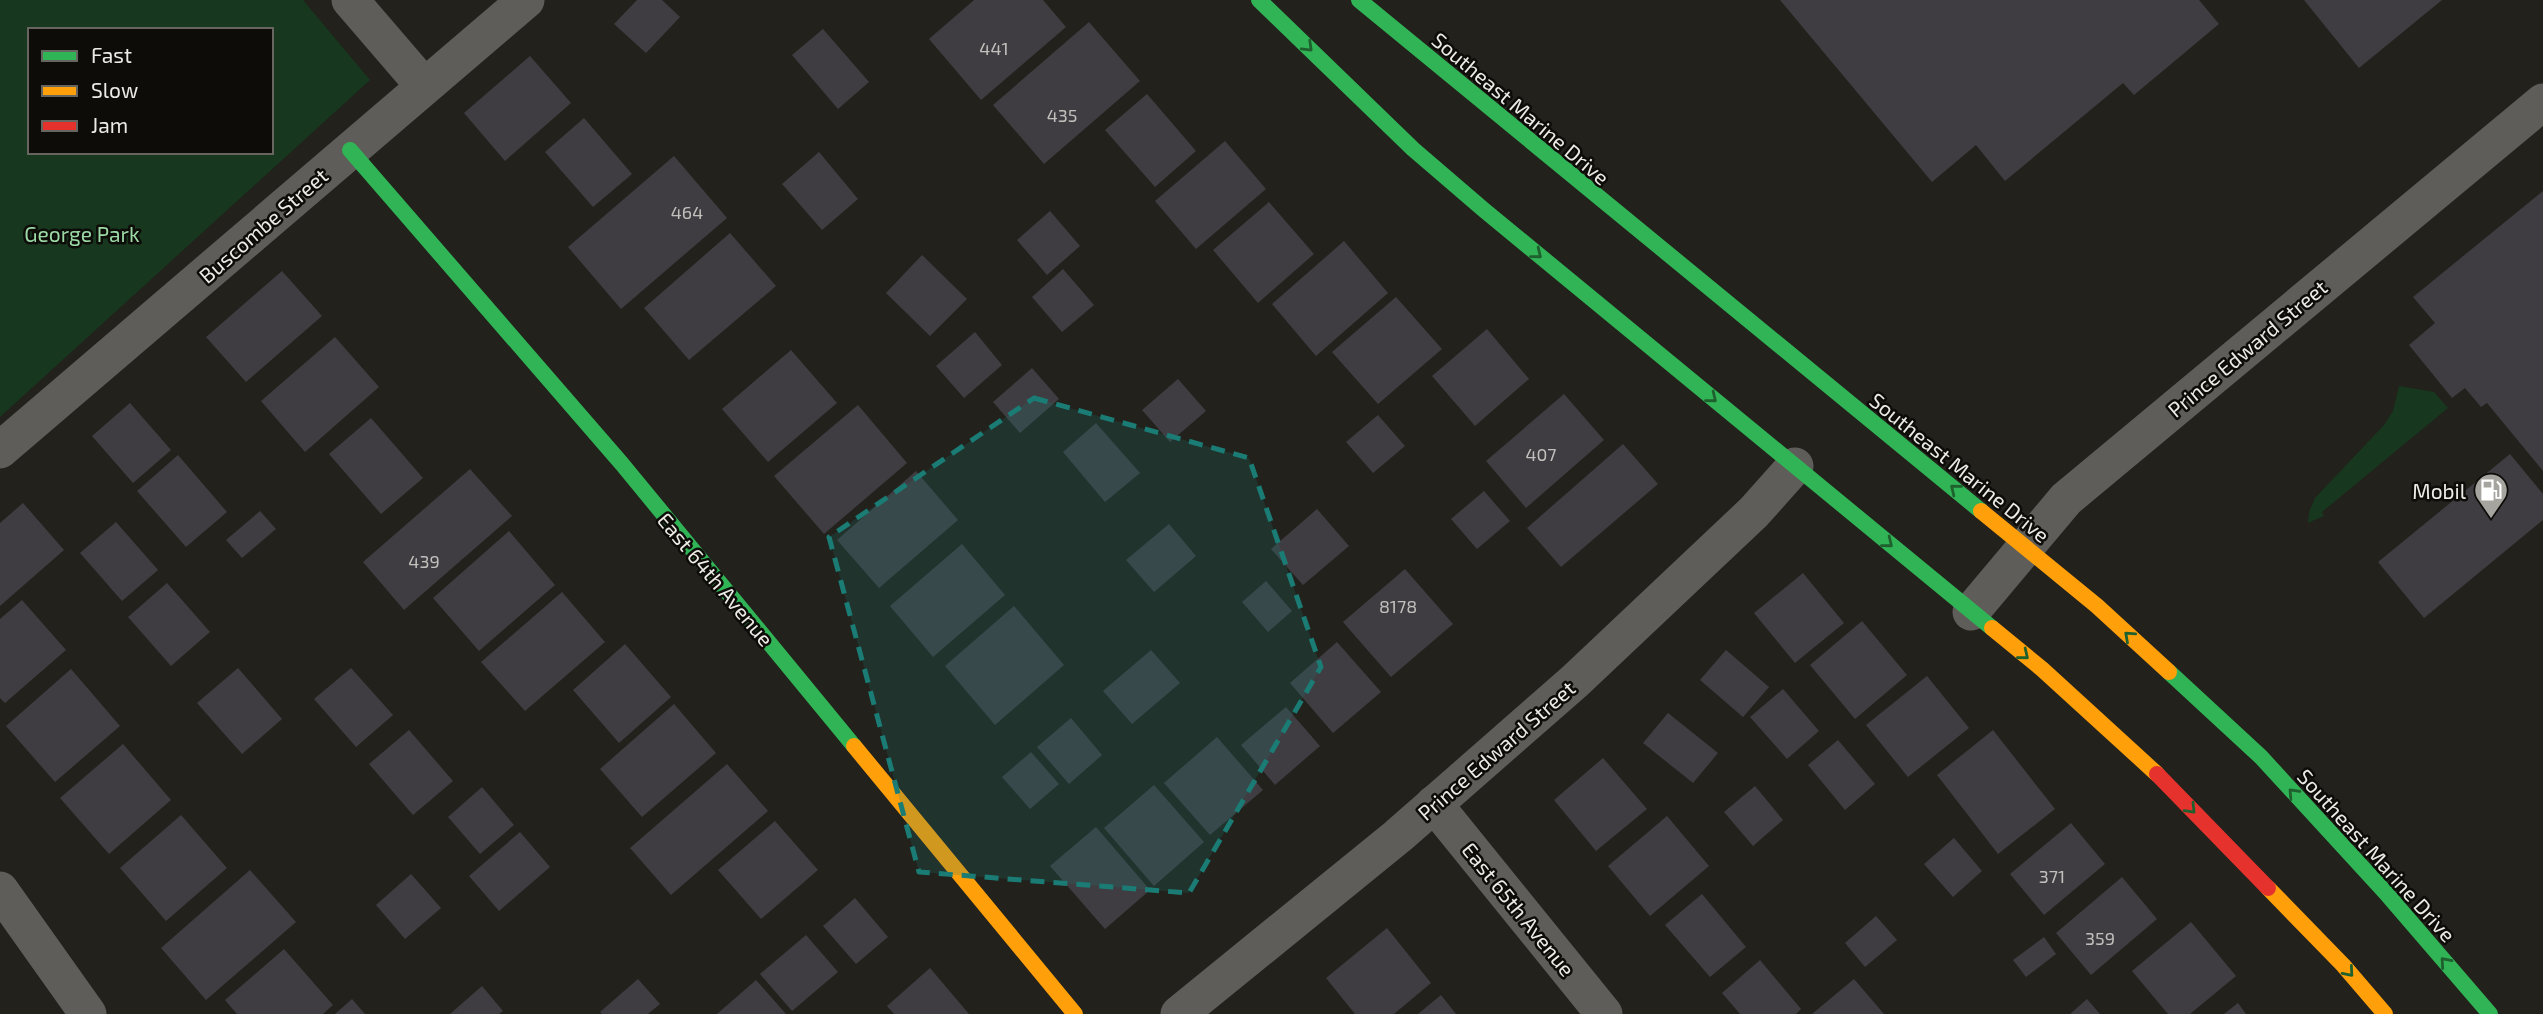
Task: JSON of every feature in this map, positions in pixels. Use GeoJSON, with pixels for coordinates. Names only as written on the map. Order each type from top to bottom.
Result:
{"type":"FeatureCollection","features":[{"type":"Feature","properties":{"kind":"main road"},"geometry":{"type":"LineString","coordinates":[[1259,0],[1413,149],[1474,202],[2042,669],[2133,750],[2343,965],[2385,1014]]}},
{"type":"Feature","properties":{"kind":"main road","name":"Southeast Marine Drive"},"geometry":{"type":"LineString","coordinates":[[1359,0],[2097,606],[2261,757],[2385,892],[2490,1014]]}},
{"type":"Feature","properties":{"kind":"main road","name":"East 64th Avenue"},"geometry":{"type":"LineString","coordinates":[[350,150],[622,464],[1075,1014]]}},
{"type":"Feature","properties":{"kind":"street"},"geometry":{"type":"LineString","coordinates":[[350,0],[425,86]]}},
{"type":"Feature","properties":{"kind":"street","name":"Buscombe Street"},"geometry":{"type":"LineString","coordinates":[[0,450],[526,0]]}},
{"type":"Feature","properties":{"kind":"street","name":"Prince Edward Street"},"geometry":{"type":"LineString","coordinates":[[1971,612],[2066,499],[2543,102]]}},
{"type":"Feature","properties":{"kind":"street","name":"Prince Edward Street"},"geometry":{"type":"LineString","coordinates":[[1179,1014],[1434,804],[1626,635],[1754,512],[1795,466]]}},
{"type":"Feature","properties":{"kind":"street","name":"East 65th Avenue"},"geometry":{"type":"LineString","coordinates":[[1434,804],[1604,1014]]}},
{"type":"Feature","properties":{"kind":"street"},"geometry":{"type":"LineString","coordinates":[[0,890],[88,1014]]}},
{"type":"Feature","properties":{"kind":"highlighted area"},"geometry":{"type":"Polygon","coordinates":[[[1034,398],[1249,458],[1321,667],[1189,893],[919,872],[829,537],[1034,398]]]}},
{"type":"Feature","properties":{"kind":"green space","name":"George Park"},"geometry":{"type":"Polygon","coordinates":[[[0,0],[303,0],[370,80],[0,417],[0,0]]]}},
{"type":"Feature","properties":{"kind":"green space"},"geometry":{"type":"Polygon","coordinates":[[[2399,386],[2434,392],[2448,408],[2322,512],[2324,516],[2308,523],[2315,498],[2384,425],[2393,411],[2399,386]]]}},
{"type":"Feature","properties":{"kind":"building"},"geometry":{"type":"Polygon","coordinates":[[[637,0],[662,0],[680,17],[646,53],[614,24],[637,0]]]}},
{"type":"Feature","properties":{"kind":"building"},"geometry":{"type":"Polygon","coordinates":[[[974,0],[1043,0],[1066,27],[981,100],[929,39],[974,0]]]}},
{"type":"Feature","properties":{"kind":"building"},"geometry":{"type":"Polygon","coordinates":[[[1780,0],[2199,0],[2219,24],[2134,95],[2123,83],[2005,181],[1976,145],[1932,182],[1780,0]]]}},
{"type":"Feature","properties":{"kind":"building"},"geometry":{"type":"Polygon","coordinates":[[[2304,0],[2442,0],[2359,68],[2304,0]]]}},
{"type":"Feature","properties":{"kind":"building"},"geometry":{"type":"Polygon","coordinates":[[[1089,22],[1140,81],[1044,164],[993,105],[1089,22]]]}},
{"type":"Feature","properties":{"kind":"building"},"geometry":{"type":"Polygon","coordinates":[[[823,29],[869,82],[838,109],[792,55],[823,29]]]}},
{"type":"Feature","properties":{"kind":"building"},"geometry":{"type":"Polygon","coordinates":[[[530,56],[571,103],[505,161],[464,113],[530,56]]]}},
{"type":"Feature","properties":{"kind":"building"},"geometry":{"type":"Polygon","coordinates":[[[1147,94],[1196,151],[1155,187],[1105,130],[1147,94]]]}},
{"type":"Feature","properties":{"kind":"building"},"geometry":{"type":"Polygon","coordinates":[[[584,118],[632,174],[593,207],[545,152],[584,118]]]}},
{"type":"Feature","properties":{"kind":"building"},"geometry":{"type":"Polygon","coordinates":[[[1225,141],[1266,189],[1196,249],[1155,201],[1225,141]]]}},
{"type":"Feature","properties":{"kind":"building"},"geometry":{"type":"Polygon","coordinates":[[[819,152],[858,199],[822,230],[782,184],[819,152]]]}},
{"type":"Feature","properties":{"kind":"building"},"geometry":{"type":"Polygon","coordinates":[[[674,156],[727,218],[621,309],[568,247],[674,156]]]}},
{"type":"Feature","properties":{"kind":"building"},"geometry":{"type":"Polygon","coordinates":[[[2543,191],[2543,471],[2487,403],[2481,407],[2465,388],[2452,398],[2409,345],[2435,323],[2413,297],[2543,191]]]}},
{"type":"Feature","properties":{"kind":"building"},"geometry":{"type":"Polygon","coordinates":[[[1269,202],[1314,254],[1258,303],[1213,250],[1269,202]]]}},
{"type":"Feature","properties":{"kind":"building"},"geometry":{"type":"Polygon","coordinates":[[[1050,211],[1080,246],[1047,275],[1017,240],[1050,211]]]}},
{"type":"Feature","properties":{"kind":"building"},"geometry":{"type":"Polygon","coordinates":[[[730,233],[776,286],[689,360],[644,308],[730,233]]]}},
{"type":"Feature","properties":{"kind":"building"},"geometry":{"type":"Polygon","coordinates":[[[1344,241],[1388,293],[1316,356],[1272,304],[1344,241]]]}},
{"type":"Feature","properties":{"kind":"building"},"geometry":{"type":"Polygon","coordinates":[[[922,255],[967,299],[930,336],[886,293],[922,255]]]}},
{"type":"Feature","properties":{"kind":"building"},"geometry":{"type":"Polygon","coordinates":[[[1063,269],[1094,305],[1062,332],[1032,297],[1063,269]]]}},
{"type":"Feature","properties":{"kind":"building"},"geometry":{"type":"Polygon","coordinates":[[[282,271],[322,316],[246,382],[206,337],[282,271]]]}},
{"type":"Feature","properties":{"kind":"building"},"geometry":{"type":"Polygon","coordinates":[[[1396,297],[1442,349],[1378,404],[1332,352],[1396,297]]]}},
{"type":"Feature","properties":{"kind":"building"},"geometry":{"type":"Polygon","coordinates":[[[1487,329],[1529,379],[1475,426],[1432,376],[1487,329]]]}},
{"type":"Feature","properties":{"kind":"building"},"geometry":{"type":"Polygon","coordinates":[[[975,332],[1002,365],[964,398],[936,366],[975,332]]]}},
{"type":"Feature","properties":{"kind":"building"},"geometry":{"type":"Polygon","coordinates":[[[335,337],[379,387],[305,452],[261,401],[335,337]]]}},
{"type":"Feature","properties":{"kind":"building"},"geometry":{"type":"Polygon","coordinates":[[[791,350],[837,403],[768,462],[722,409],[791,350]]]}},
{"type":"Feature","properties":{"kind":"building"},"geometry":{"type":"Polygon","coordinates":[[[1032,368],[1059,399],[1020,433],[993,402],[1032,368]]]}},
{"type":"Feature","properties":{"kind":"building"},"geometry":{"type":"Polygon","coordinates":[[[1178,379],[1206,411],[1170,442],[1142,410],[1178,379]]]}},
{"type":"Feature","properties":{"kind":"building"},"geometry":{"type":"Polygon","coordinates":[[[1564,394],[1604,440],[1526,508],[1486,461],[1564,394]]]}},
{"type":"Feature","properties":{"kind":"building"},"geometry":{"type":"Polygon","coordinates":[[[130,403],[171,450],[133,483],[92,436],[130,403]]]}},
{"type":"Feature","properties":{"kind":"building"},"geometry":{"type":"Polygon","coordinates":[[[858,405],[907,463],[824,534],[774,476],[858,405]]]}},
{"type":"Feature","properties":{"kind":"building"},"geometry":{"type":"Polygon","coordinates":[[[1378,415],[1405,446],[1373,473],[1346,442],[1378,415]]]}},
{"type":"Feature","properties":{"kind":"building"},"geometry":{"type":"Polygon","coordinates":[[[371,418],[423,478],[381,514],[329,454],[371,418]]]}},
{"type":"Feature","properties":{"kind":"building"},"geometry":{"type":"Polygon","coordinates":[[[1096,423],[1140,473],[1105,502],[1063,452],[1096,423]]]}},
{"type":"Feature","properties":{"kind":"building"},"geometry":{"type":"Polygon","coordinates":[[[1623,444],[1658,484],[1561,567],[1527,528],[1623,444]]]}},
{"type":"Feature","properties":{"kind":"building"},"geometry":{"type":"Polygon","coordinates":[[[2510,454],[2543,494],[2543,520],[2424,618],[2378,562],[2510,454]]]}},
{"type":"Feature","properties":{"kind":"building"},"geometry":{"type":"Polygon","coordinates":[[[178,455],[227,512],[186,547],[137,491],[178,455]]]}},
{"type":"Feature","properties":{"kind":"building"},"geometry":{"type":"Polygon","coordinates":[[[470,469],[512,516],[404,610],[363,562],[470,469]]]}},
{"type":"Feature","properties":{"kind":"building"},"geometry":{"type":"Polygon","coordinates":[[[916,471],[958,520],[879,588],[837,540],[916,471]]]}},
{"type":"Feature","properties":{"kind":"building"},"geometry":{"type":"Polygon","coordinates":[[[1484,491],[1510,521],[1477,549],[1451,519],[1484,491]]]}},
{"type":"Feature","properties":{"kind":"building"},"geometry":{"type":"Polygon","coordinates":[[[23,503],[64,550],[0,606],[0,523],[23,503]]]}},
{"type":"Feature","properties":{"kind":"building"},"geometry":{"type":"Polygon","coordinates":[[[1317,509],[1349,546],[1303,585],[1271,549],[1317,509]]]}},
{"type":"Feature","properties":{"kind":"building"},"geometry":{"type":"Polygon","coordinates":[[[260,511],[276,529],[242,558],[226,540],[260,511]]]}},
{"type":"Feature","properties":{"kind":"building"},"geometry":{"type":"Polygon","coordinates":[[[116,522],[158,570],[122,601],[80,553],[116,522]]]}},
{"type":"Feature","properties":{"kind":"building"},"geometry":{"type":"Polygon","coordinates":[[[1169,524],[1196,556],[1154,592],[1126,560],[1169,524]]]}},
{"type":"Feature","properties":{"kind":"building"},"geometry":{"type":"Polygon","coordinates":[[[509,531],[555,585],[479,651],[433,598],[509,531]]]}},
{"type":"Feature","properties":{"kind":"building"},"geometry":{"type":"Polygon","coordinates":[[[962,544],[1005,595],[933,657],[890,606],[962,544]]]}},
{"type":"Feature","properties":{"kind":"building"},"geometry":{"type":"Polygon","coordinates":[[[1405,569],[1453,624],[1391,677],[1343,622],[1405,569]]]}},
{"type":"Feature","properties":{"kind":"building"},"geometry":{"type":"Polygon","coordinates":[[[1803,573],[1844,623],[1795,663],[1754,613],[1803,573]]]}},
{"type":"Feature","properties":{"kind":"building"},"geometry":{"type":"Polygon","coordinates":[[[1266,581],[1292,611],[1268,632],[1242,602],[1266,581]]]}},
{"type":"Feature","properties":{"kind":"building"},"geometry":{"type":"Polygon","coordinates":[[[167,583],[210,632],[171,666],[128,617],[167,583]]]}},
{"type":"Feature","properties":{"kind":"building"},"geometry":{"type":"Polygon","coordinates":[[[562,592],[605,642],[525,711],[481,662],[562,592]]]}},
{"type":"Feature","properties":{"kind":"building"},"geometry":{"type":"Polygon","coordinates":[[[22,600],[66,650],[5,703],[0,698],[0,619],[22,600]]]}},
{"type":"Feature","properties":{"kind":"building"},"geometry":{"type":"Polygon","coordinates":[[[1014,606],[1064,665],[995,725],[945,666],[1014,606]]]}},
{"type":"Feature","properties":{"kind":"building"},"geometry":{"type":"Polygon","coordinates":[[[1862,621],[1907,675],[1855,719],[1810,665],[1862,621]]]}},
{"type":"Feature","properties":{"kind":"building"},"geometry":{"type":"Polygon","coordinates":[[[1337,642],[1381,692],[1333,733],[1290,683],[1337,642]]]}},
{"type":"Feature","properties":{"kind":"building"},"geometry":{"type":"Polygon","coordinates":[[[625,644],[671,697],[619,743],[573,690],[625,644]]]}},
{"type":"Feature","properties":{"kind":"building"},"geometry":{"type":"Polygon","coordinates":[[[1151,650],[1180,683],[1132,724],[1103,691],[1151,650]]]}},
{"type":"Feature","properties":{"kind":"building"},"geometry":{"type":"Polygon","coordinates":[[[1726,650],[1769,687],[1743,717],[1700,680],[1726,650]]]}},
{"type":"Feature","properties":{"kind":"building"},"geometry":{"type":"Polygon","coordinates":[[[238,668],[282,719],[242,754],[197,703],[238,668]]]}},
{"type":"Feature","properties":{"kind":"building"},"geometry":{"type":"Polygon","coordinates":[[[351,668],[393,715],[356,747],[314,699],[351,668]]]}},
{"type":"Feature","properties":{"kind":"building"},"geometry":{"type":"Polygon","coordinates":[[[71,669],[120,726],[55,782],[6,726],[71,669]]]}},
{"type":"Feature","properties":{"kind":"building"},"geometry":{"type":"Polygon","coordinates":[[[1927,676],[1969,728],[1908,777],[1866,725],[1927,676]]]}},
{"type":"Feature","properties":{"kind":"building"},"geometry":{"type":"Polygon","coordinates":[[[1783,689],[1819,731],[1787,759],[1750,717],[1783,689]]]}},
{"type":"Feature","properties":{"kind":"building"},"geometry":{"type":"Polygon","coordinates":[[[674,704],[716,753],[642,817],[600,769],[674,704]]]}},
{"type":"Feature","properties":{"kind":"building"},"geometry":{"type":"Polygon","coordinates":[[[1286,707],[1320,746],[1275,785],[1241,745],[1286,707]]]}},
{"type":"Feature","properties":{"kind":"building"},"geometry":{"type":"Polygon","coordinates":[[[1668,713],[1718,753],[1693,783],[1643,743],[1668,713]]]}},
{"type":"Feature","properties":{"kind":"building"},"geometry":{"type":"Polygon","coordinates":[[[1071,718],[1102,755],[1069,784],[1037,747],[1071,718]]]}},
{"type":"Feature","properties":{"kind":"building"},"geometry":{"type":"Polygon","coordinates":[[[409,730],[453,781],[413,815],[369,764],[409,730]]]}},
{"type":"Feature","properties":{"kind":"building"},"geometry":{"type":"Polygon","coordinates":[[[1993,730],[2055,809],[1998,854],[1937,775],[1993,730]]]}},
{"type":"Feature","properties":{"kind":"building"},"geometry":{"type":"Polygon","coordinates":[[[1217,737],[1263,790],[1210,835],[1164,783],[1217,737]]]}},
{"type":"Feature","properties":{"kind":"building"},"geometry":{"type":"Polygon","coordinates":[[[1838,740],[1875,784],[1845,810],[1808,765],[1838,740]]]}},
{"type":"Feature","properties":{"kind":"building"},"geometry":{"type":"Polygon","coordinates":[[[123,744],[171,800],[109,854],[60,798],[123,744]]]}},
{"type":"Feature","properties":{"kind":"building"},"geometry":{"type":"Polygon","coordinates":[[[1031,752],[1059,784],[1030,809],[1002,777],[1031,752]]]}},
{"type":"Feature","properties":{"kind":"building"},"geometry":{"type":"Polygon","coordinates":[[[1603,758],[1647,809],[1596,851],[1554,800],[1603,758]]]}},
{"type":"Feature","properties":{"kind":"building"},"geometry":{"type":"Polygon","coordinates":[[[727,764],[768,811],[671,895],[630,848],[727,764]]]}},
{"type":"Feature","properties":{"kind":"building"},"geometry":{"type":"Polygon","coordinates":[[[1154,785],[1204,842],[1154,886],[1104,828],[1154,785]]]}},
{"type":"Feature","properties":{"kind":"building"},"geometry":{"type":"Polygon","coordinates":[[[1755,786],[1783,820],[1753,846],[1724,812],[1755,786]]]}},
{"type":"Feature","properties":{"kind":"building"},"geometry":{"type":"Polygon","coordinates":[[[482,787],[514,825],[480,854],[448,817],[482,787]]]}},
{"type":"Feature","properties":{"kind":"building"},"geometry":{"type":"Polygon","coordinates":[[[181,815],[227,868],[166,921],[120,868],[181,815]]]}},
{"type":"Feature","properties":{"kind":"building"},"geometry":{"type":"Polygon","coordinates":[[[1667,816],[1709,866],[1650,916],[1608,866],[1667,816]]]}},
{"type":"Feature","properties":{"kind":"building"},"geometry":{"type":"Polygon","coordinates":[[[775,821],[818,870],[761,919],[718,870],[775,821]]]}},
{"type":"Feature","properties":{"kind":"building"},"geometry":{"type":"Polygon","coordinates":[[[2071,823],[2105,864],[2044,915],[2010,874],[2071,823]]]}},
{"type":"Feature","properties":{"kind":"building"},"geometry":{"type":"Polygon","coordinates":[[[1096,827],[1150,890],[1105,929],[1050,866],[1096,827]]]}},
{"type":"Feature","properties":{"kind":"building"},"geometry":{"type":"Polygon","coordinates":[[[520,832],[550,867],[499,911],[469,876],[520,832]]]}},
{"type":"Feature","properties":{"kind":"building"},"geometry":{"type":"Polygon","coordinates":[[[1954,838],[1982,871],[1953,897],[1924,864],[1954,838]]]}},
{"type":"Feature","properties":{"kind":"building"},"geometry":{"type":"Polygon","coordinates":[[[250,870],[296,922],[206,1000],[161,948],[250,870]]]}},
{"type":"Feature","properties":{"kind":"building"},"geometry":{"type":"Polygon","coordinates":[[[411,874],[441,908],[405,939],[376,905],[411,874]]]}},
{"type":"Feature","properties":{"kind":"building"},"geometry":{"type":"Polygon","coordinates":[[[2122,877],[2157,919],[2091,975],[2056,933],[2122,877]]]}},
{"type":"Feature","properties":{"kind":"building"},"geometry":{"type":"Polygon","coordinates":[[[1702,894],[1746,947],[1710,977],[1665,925],[1702,894]]]}},
{"type":"Feature","properties":{"kind":"building"},"geometry":{"type":"Polygon","coordinates":[[[855,898],[888,937],[856,964],[823,926],[855,898]]]}},
{"type":"Feature","properties":{"kind":"building"},"geometry":{"type":"Polygon","coordinates":[[[1876,916],[1897,940],[1865,967],[1845,943],[1876,916]]]}},
{"type":"Feature","properties":{"kind":"building"},"geometry":{"type":"Polygon","coordinates":[[[2191,922],[2236,976],[2190,1014],[2168,1014],[2132,971],[2191,922]]]}},
{"type":"Feature","properties":{"kind":"building"},"geometry":{"type":"Polygon","coordinates":[[[1387,928],[1431,983],[1394,1014],[1355,1014],[1326,978],[1387,928]]]}},
{"type":"Feature","properties":{"kind":"building"},"geometry":{"type":"Polygon","coordinates":[[[806,935],[838,972],[792,1011],[760,974],[806,935]]]}},
{"type":"Feature","properties":{"kind":"building"},"geometry":{"type":"Polygon","coordinates":[[[2044,937],[2056,954],[2026,977],[2013,960],[2044,937]]]}},
{"type":"Feature","properties":{"kind":"building"},"geometry":{"type":"Polygon","coordinates":[[[284,949],[333,1005],[323,1014],[237,1014],[225,1000],[284,949]]]}},
{"type":"Feature","properties":{"kind":"building"},"geometry":{"type":"Polygon","coordinates":[[[1760,960],[1801,1009],[1796,1014],[1740,1014],[1722,993],[1760,960]]]}},
{"type":"Feature","properties":{"kind":"building"},"geometry":{"type":"Polygon","coordinates":[[[930,968],[969,1014],[894,1014],[887,1006],[930,968]]]}},
{"type":"Feature","properties":{"kind":"building"},"geometry":{"type":"Polygon","coordinates":[[[638,979],[660,1004],[648,1014],[600,1012],[638,979]]]}},
{"type":"Feature","properties":{"kind":"building"},"geometry":{"type":"Polygon","coordinates":[[[1854,979],[1884,1014],[1812,1014],[1854,979]]]}},
{"type":"Feature","properties":{"kind":"building"},"geometry":{"type":"Polygon","coordinates":[[[756,980],[786,1014],[717,1014],[756,980]]]}},
{"type":"Feature","properties":{"kind":"building"},"geometry":{"type":"Polygon","coordinates":[[[482,986],[503,1011],[499,1014],[450,1014],[482,986]]]}},
{"type":"Feature","properties":{"kind":"building"},"geometry":{"type":"Polygon","coordinates":[[[1441,995],[1456,1014],[1418,1014],[1441,995]]]}},
{"type":"Feature","properties":{"kind":"building"},"geometry":{"type":"Polygon","coordinates":[[[352,999],[365,1014],[335,1014],[352,999]]]}},
{"type":"Feature","properties":{"kind":"building"},"geometry":{"type":"Polygon","coordinates":[[[2087,999],[2100,1014],[2070,1014],[2087,999]]]}},
{"type":"Feature","properties":{"kind":"building"},"geometry":{"type":"Polygon","coordinates":[[[2238,1003],[2246,1014],[2224,1014],[2238,1003]]]}},
{"type":"Feature","properties":{"kind":"traffic: fast"},"geometry":{"type":"LineString","coordinates":[[1259,0],[1413,149],[1484,210],[1992,628]]}},
{"type":"Feature","properties":{"kind":"traffic: fast"},"geometry":{"type":"LineString","coordinates":[[1359,0],[1981,511]]}},
{"type":"Feature","properties":{"kind":"traffic: fast"},"geometry":{"type":"LineString","coordinates":[[350,150],[622,464],[854,746]]}},
{"type":"Feature","properties":{"kind":"traffic: fast"},"geometry":{"type":"LineString","coordinates":[[2169,672],[2261,757],[2385,892],[2490,1014]]}},
{"type":"Feature","properties":{"kind":"traffic: slow"},"geometry":{"type":"LineString","coordinates":[[1981,511],[2097,606],[2169,672]]}},
{"type":"Feature","properties":{"kind":"traffic: slow"},"geometry":{"type":"LineString","coordinates":[[1992,628],[2042,669],[2157,774]]}},
{"type":"Feature","properties":{"kind":"traffic: slow"},"geometry":{"type":"LineString","coordinates":[[854,746],[1075,1014]]}},
{"type":"Feature","properties":{"kind":"traffic: slow"},"geometry":{"type":"LineString","coordinates":[[2268,888],[2343,965],[2385,1014]]}},
{"type":"Feature","properties":{"kind":"traffic: jam"},"geometry":{"type":"LineString","coordinates":[[2157,774],[2268,888]]}},
{"type":"Feature","properties":{"kind":"place","name":"Mobil"},"geometry":{"type":"Point","coordinates":[2491,520]}}]}
